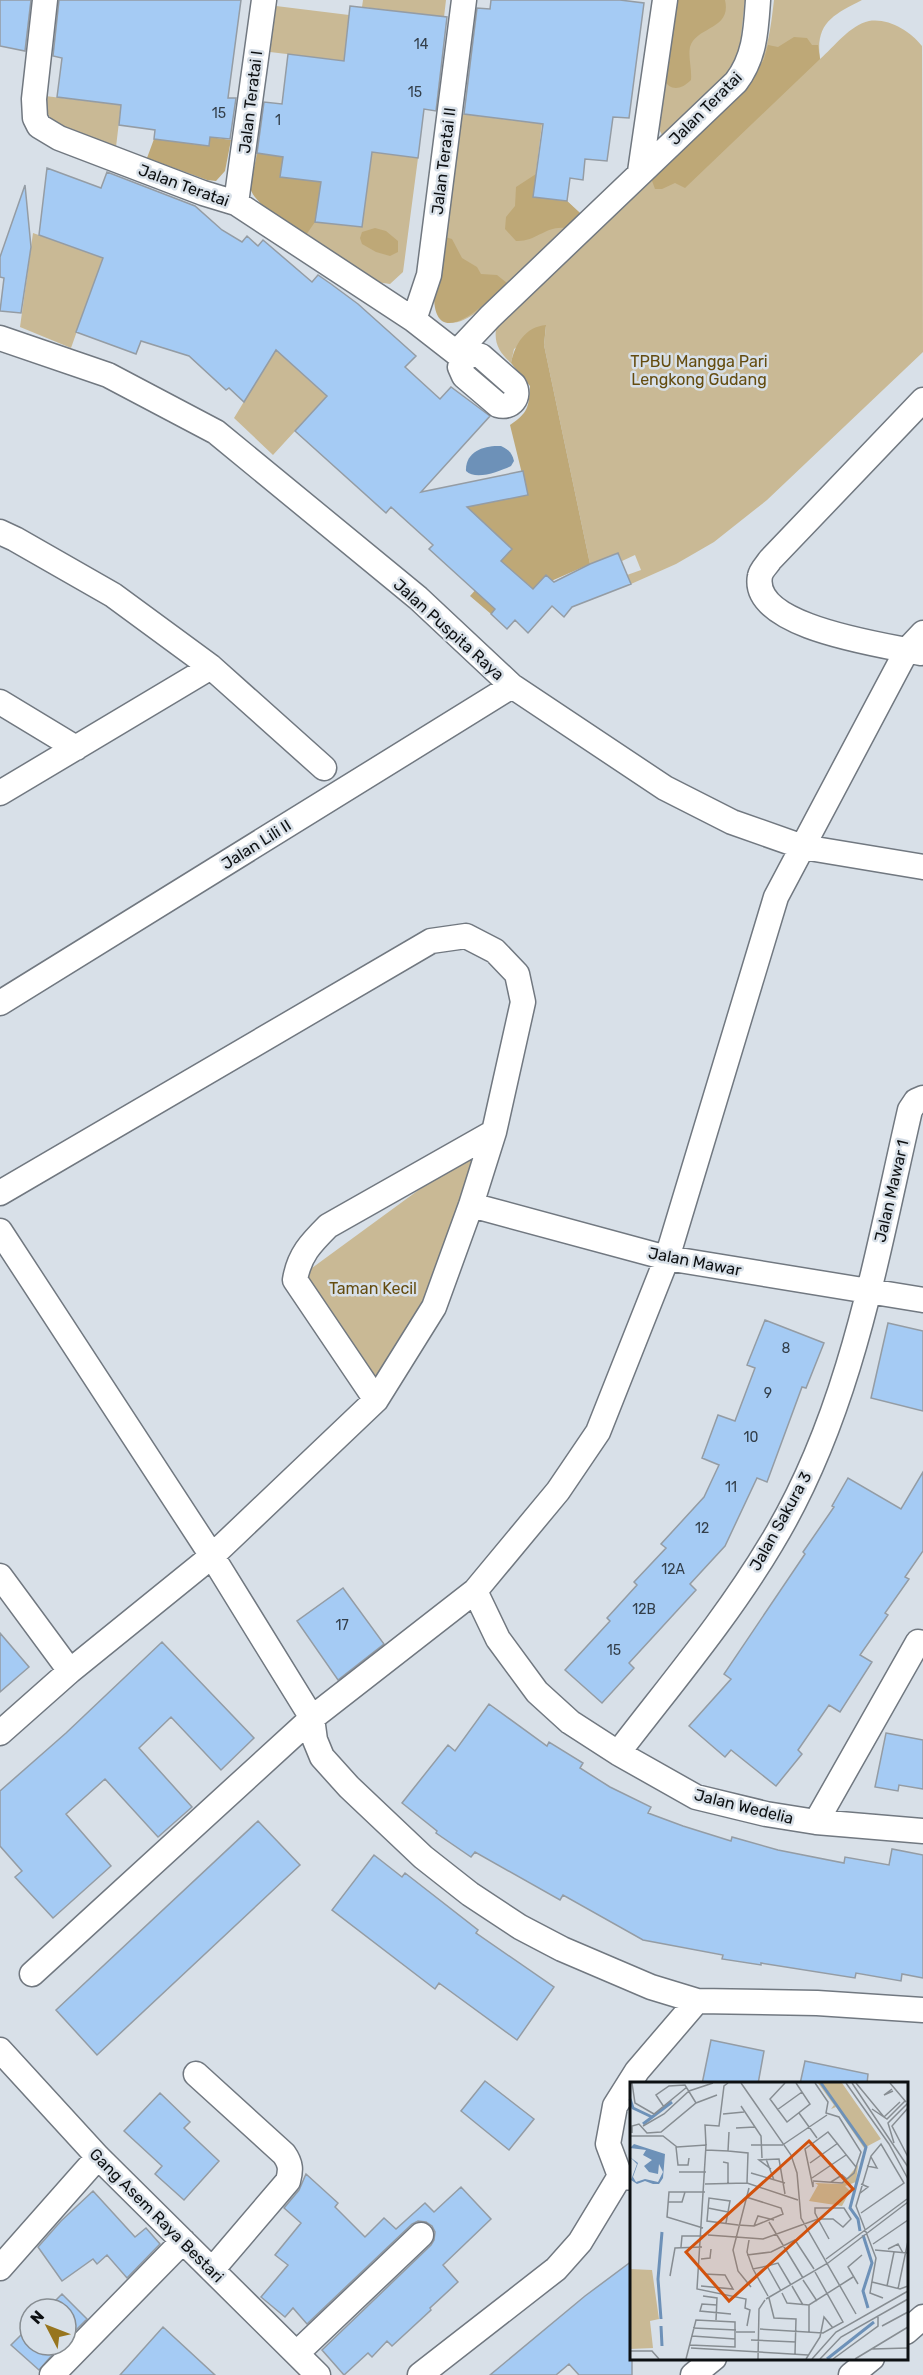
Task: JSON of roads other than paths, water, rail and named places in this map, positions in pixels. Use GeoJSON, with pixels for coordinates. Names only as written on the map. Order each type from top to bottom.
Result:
{"type":"FeatureCollection","features":[{"type":"Feature","properties":{"kind":"street","name":"Jalan Teratai"},"geometry":{"type":"LineString","coordinates":[[45,0],[34,99],[34,118],[39,126],[59,138],[203,193],[236,203],[414,320],[461,356],[640,172],[736,82],[753,48],[758,0]]}},
{"type":"Feature","properties":{"kind":"street","name":"Jalan Teratai I"},"geometry":{"type":"LineString","coordinates":[[236,203],[264,0]]}},
{"type":"Feature","properties":{"kind":"street","name":"Jalan Teratai II"},"geometry":{"type":"LineString","coordinates":[[414,320],[429,275],[464,0]]}},
{"type":"Feature","properties":{"kind":"street","name":"Jalan Teratai"},"geometry":{"type":"LineString","coordinates":[[640,172],[665,0]]}},
{"type":"Feature","properties":{"kind":"street","name":"Jalan Puspita Raya"},"geometry":{"type":"LineString","coordinates":[[0,338],[108,375],[216,432],[418,598],[512,686],[665,788],[732,822],[803,847],[923,867]]}},
{"type":"Feature","properties":{"kind":"street"},"geometry":{"type":"LineString","coordinates":[[32,1974],[312,1718],[475,1591],[558,1491],[598,1432],[668,1258],[776,897],[918,645],[814,630],[791,619],[769,603],[759,587],[760,573],[923,400]]}},
{"type":"Feature","properties":{"kind":"street"},"geometry":{"type":"LineString","coordinates":[[0,532],[15,538],[113,595],[211,667],[324,768]]}},
{"type":"Feature","properties":{"kind":"street"},"geometry":{"type":"LineString","coordinates":[[0,793],[211,667]]}},
{"type":"Feature","properties":{"kind":"street","name":"Jalan Lili II"},"geometry":{"type":"LineString","coordinates":[[0,1003],[512,686]]}},
{"type":"Feature","properties":{"kind":"street"},"geometry":{"type":"LineString","coordinates":[[0,702],[76,747]]}},
{"type":"Feature","properties":{"kind":"street"},"geometry":{"type":"LineString","coordinates":[[0,1193],[431,941],[466,936],[495,951],[517,974],[523,1002],[494,1132],[471,1205],[434,1307],[376,1400],[213,1556],[70,1671],[0,1733]]}},
{"type":"Feature","properties":{"kind":"street","name":"Jalan Mawar 1"},"geometry":{"type":"LineString","coordinates":[[868,1291],[910,1110],[916,1101],[923,1098]]}},
{"type":"Feature","properties":{"kind":"street"},"geometry":{"type":"LineString","coordinates":[[376,1400],[295,1280],[298,1264],[306,1248],[328,1226],[494,1132]]}},
{"type":"Feature","properties":{"kind":"street","name":"Jalan Mawar"},"geometry":{"type":"LineString","coordinates":[[471,1205],[668,1258],[923,1300]]}},
{"type":"Feature","properties":{"kind":"street"},"geometry":{"type":"LineString","coordinates":[[0,1231],[213,1556],[312,1718],[315,1740],[322,1757],[349,1787],[423,1857],[470,1894],[520,1927],[562,1949],[651,1987],[697,2001],[817,2003],[923,2010]]}},
{"type":"Feature","properties":{"kind":"street","name":"Jalan Sakura 3"},"geometry":{"type":"LineString","coordinates":[[618,1753],[720,1620],[771,1544],[812,1464],[848,1372],[868,1291]]}},
{"type":"Feature","properties":{"kind":"street"},"geometry":{"type":"LineString","coordinates":[[0,1576],[70,1671]]}},
{"type":"Feature","properties":{"kind":"street","name":"Jalan Wedelia"},"geometry":{"type":"LineString","coordinates":[[475,1591],[498,1639],[537,1692],[570,1722],[618,1753],[696,1797],[766,1814],[816,1822],[921,1639]]}},
{"type":"Feature","properties":{"kind":"street"},"geometry":{"type":"LineString","coordinates":[[816,1822],[923,1831]]}},
{"type":"Feature","properties":{"kind":"street"},"geometry":{"type":"LineString","coordinates":[[630,2082],[697,2001]]}},
{"type":"Feature","properties":{"kind":"street","name":"Gang Asem Raya Bestari"},"geometry":{"type":"LineString","coordinates":[[0,2050],[98,2157],[318,2375]]}},
{"type":"Feature","properties":{"kind":"street"},"geometry":{"type":"LineString","coordinates":[[196,2074],[284,2154],[291,2171],[288,2181],[212,2270]]}},
{"type":"Feature","properties":{"kind":"street"},"geometry":{"type":"LineString","coordinates":[[420,2375],[556,2269],[580,2242],[626,2177],[608,2144],[615,2106],[630,2082]]}},
{"type":"Feature","properties":{"kind":"street"},"geometry":{"type":"LineString","coordinates":[[0,2268],[98,2157]]}},
{"type":"Feature","properties":{"kind":"street"},"geometry":{"type":"LineString","coordinates":[[297,2353],[421,2235]]}},
{"type":"Feature","properties":{"kind":"street"},"geometry":{"type":"LineString","coordinates":[[51,2375],[183,2241]]}},
{"type":"Feature","properties":{"kind":"street"},"geometry":{"type":"LineString","coordinates":[[908,2330],[923,2317]]}},
{"type":"Feature","properties":{"kind":"street"},"geometry":{"type":"LineString","coordinates":[[693,2375],[712,2360]]}},
{"type":"Feature","properties":{"kind":"street"},"geometry":{"type":"LineString","coordinates":[[850,2375],[869,2360]]}},
{"type":"Feature","properties":{"kind":"water"},"geometry":{"type":"Polygon","coordinates":[[[501,446],[512,456],[514,461],[511,466],[482,475],[470,474],[466,471],[472,454],[483,448],[501,446]]]}},
{"type":"Feature","properties":{"kind":"park label","name":"TPBU Mangga Pari Lengkong Gudang"},"geometry":{"type":"Point","coordinates":[699,370]}},
{"type":"Feature","properties":{"kind":"park label","name":"Taman Kecil"},"geometry":{"type":"Point","coordinates":[373,1288]}}]}
